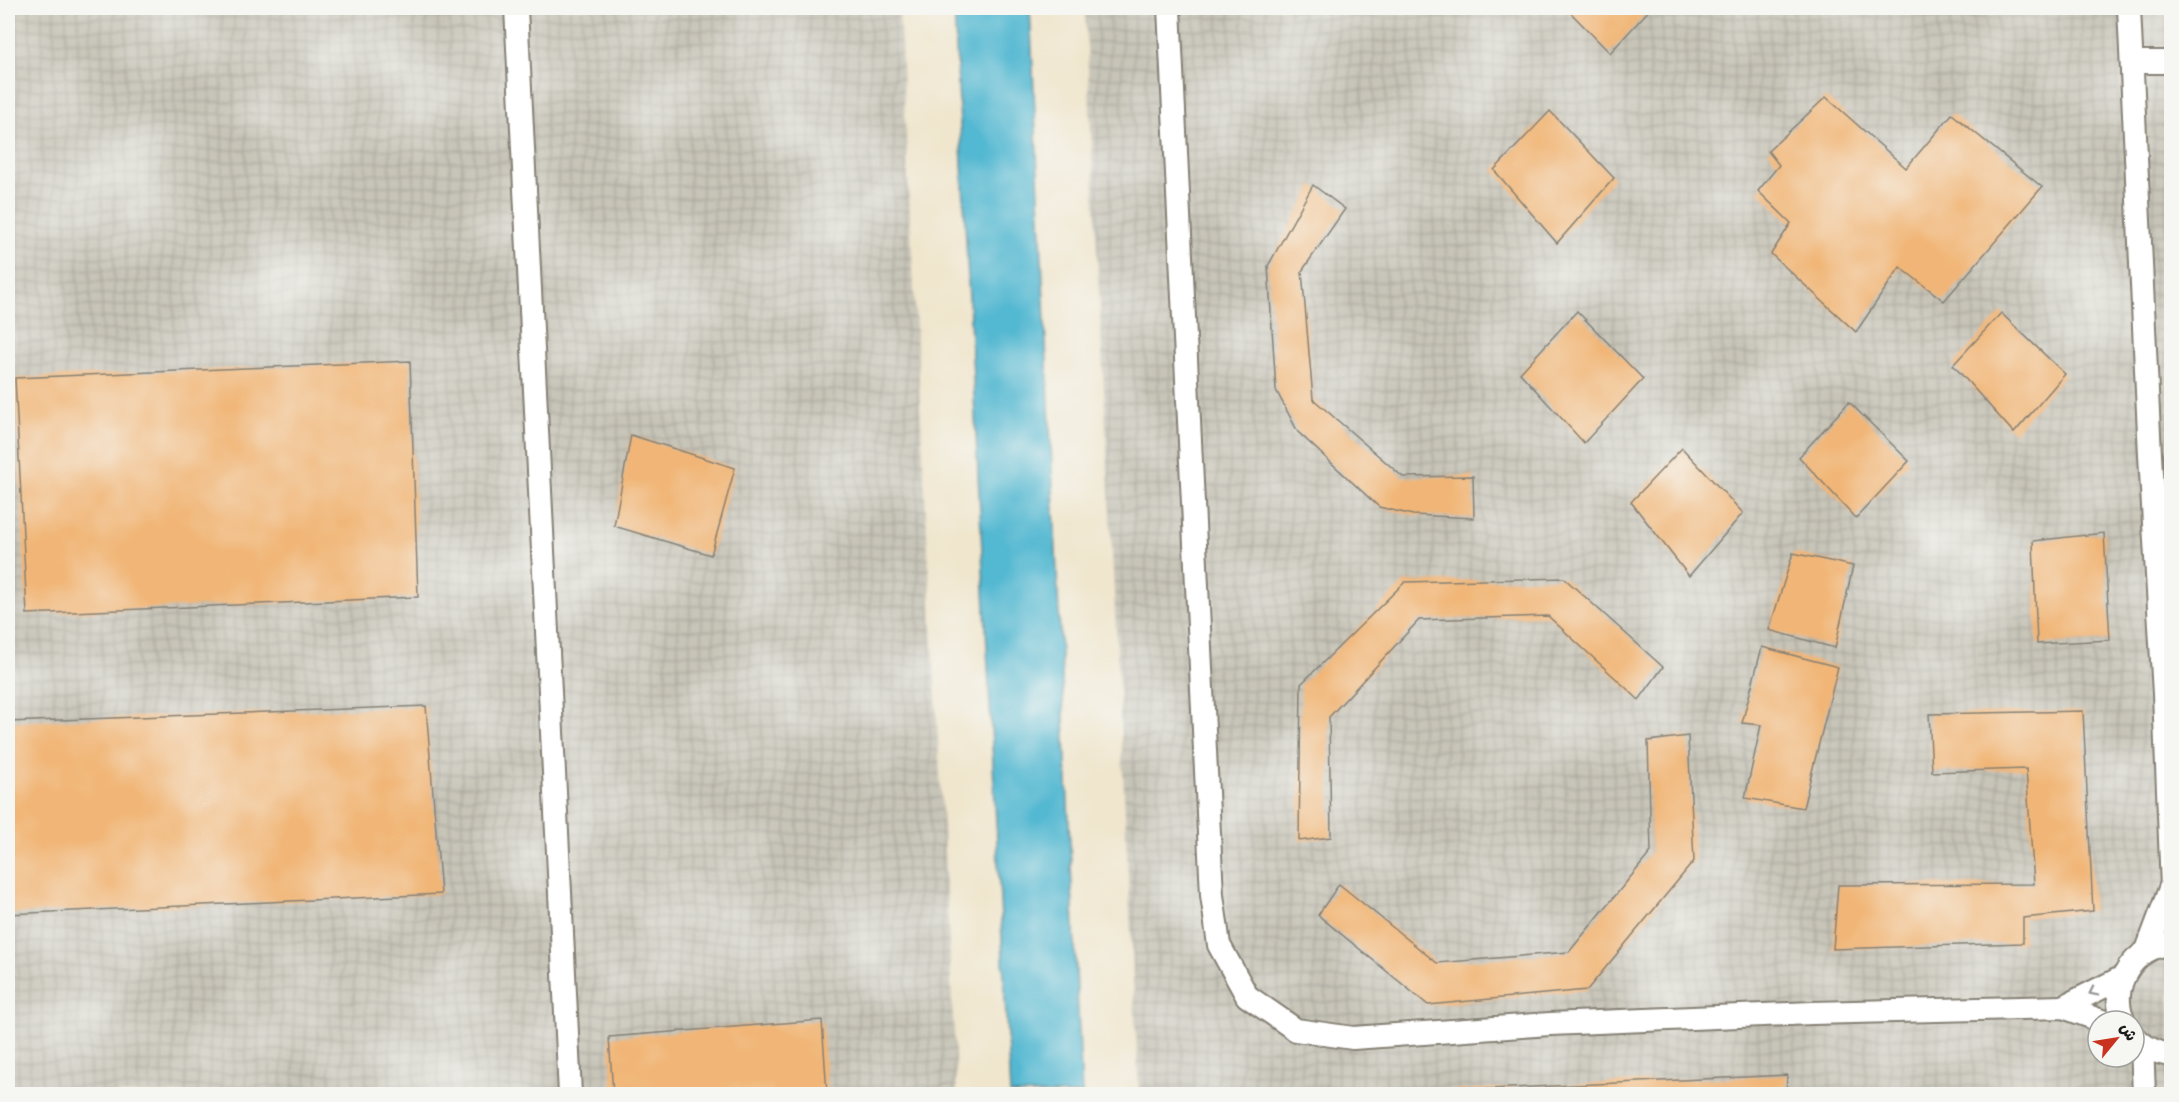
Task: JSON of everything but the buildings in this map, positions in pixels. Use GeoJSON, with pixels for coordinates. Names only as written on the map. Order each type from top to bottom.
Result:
{"type":"FeatureCollection","features":[{"type":"Feature","properties":{"kind":"lane"},"geometry":{"type":"LineString","coordinates":[[516,8],[570,1095]]}},
{"type":"Feature","properties":{"kind":"lane"},"geometry":{"type":"LineString","coordinates":[[1169,8],[1212,895],[1219,945],[1247,996],[1296,1030],[1353,1038],[1550,1024],[1812,1013],[2063,1007],[2086,1015]]}},
{"type":"Feature","properties":{"kind":"lane"},"geometry":{"type":"LineString","coordinates":[[2129,8],[2149,444],[2164,694],[2171,886],[2147,950]]}},
{"type":"Feature","properties":{"kind":"lane"},"geometry":{"type":"LineString","coordinates":[[2132,62],[2172,62]]}},
{"type":"Feature","properties":{"kind":"lane"},"geometry":{"type":"LineString","coordinates":[[2120,1009],[2119,995],[2123,977],[2133,962],[2147,950],[2164,944],[2172,944]]}},
{"type":"Feature","properties":{"kind":"lane"},"geometry":{"type":"LineString","coordinates":[[2063,1007],[2123,977]]}},
{"type":"Feature","properties":{"kind":"lane"},"geometry":{"type":"LineString","coordinates":[[2146,1045],[2158,1053],[2172,1055]]}},
{"type":"Feature","properties":{"kind":"lane"},"geometry":{"type":"LineString","coordinates":[[2141,1069],[2144,1095]]}},
{"type":"Feature","properties":{"kind":"shaded area"},"geometry":{"type":"Polygon","coordinates":[[[8,8],[899,8],[957,1094],[8,1094],[8,8]]]}},
{"type":"Feature","properties":{"kind":"shaded area"},"geometry":{"type":"Polygon","coordinates":[[[1085,8],[2171,8],[2171,1094],[1139,1094],[1085,8]]]}},
{"type":"Feature","properties":{"kind":"water"},"geometry":{"type":"Polygon","coordinates":[[[954,8],[1030,8],[1082,1094],[1010,1094],[954,8]]]}}]}
